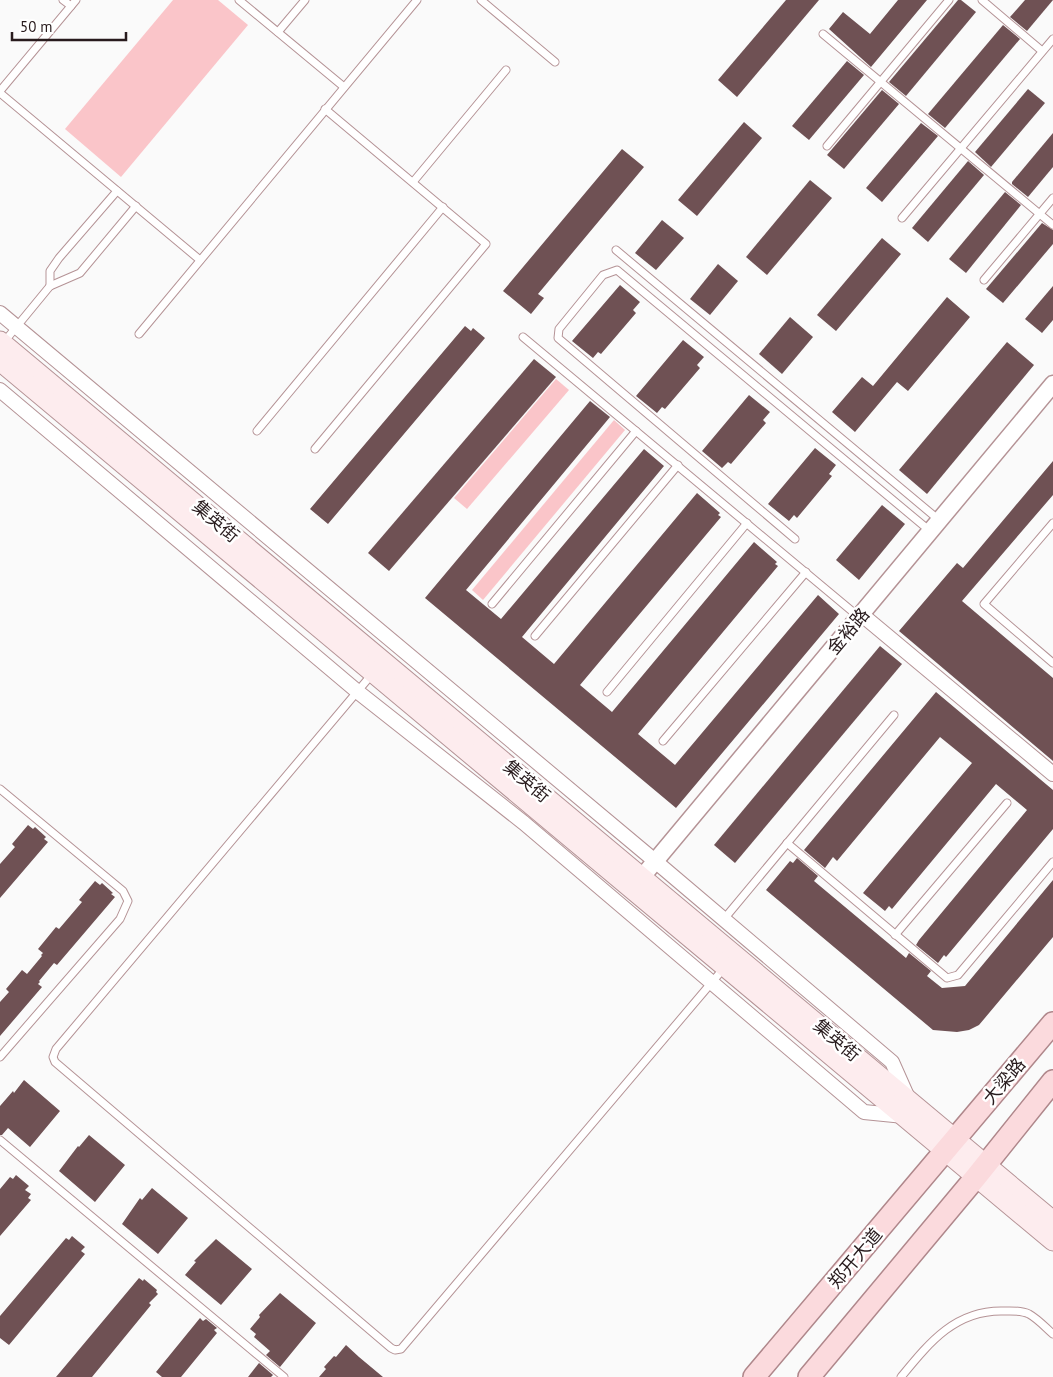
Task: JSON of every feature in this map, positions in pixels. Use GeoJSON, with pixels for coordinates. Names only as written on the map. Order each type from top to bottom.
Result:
{"type":"FeatureCollection","features":[{"type":"Feature","properties":{"kind":"main road","name":"集英街"},"geometry":{"type":"LineString","coordinates":[[1,348],[374,673],[726,967],[951,1145],[981,1171],[1053,1241]]}},
{"type":"Feature","properties":{"kind":"main road","name":"集英街"},"geometry":{"type":"LineString","coordinates":[[1,348],[642,877],[906,1108]]}},
{"type":"Feature","properties":{"kind":"main road","name":"大梁路"},"geometry":{"type":"LineString","coordinates":[[951,1145],[1053,1023]]}},
{"type":"Feature","properties":{"kind":"main road"},"geometry":{"type":"LineString","coordinates":[[809,1377],[981,1171],[1053,1081]]}},
{"type":"Feature","properties":{"kind":"main road","name":"郑开大道"},"geometry":{"type":"LineString","coordinates":[[754,1377],[951,1145]]}},
{"type":"Feature","properties":{"kind":"main road","name":"集英街"},"geometry":{"type":"LineString","coordinates":[[981,1171],[1053,1221]]}},
{"type":"Feature","properties":{"kind":"street"},"geometry":{"type":"LineString","coordinates":[[0,313],[655,861],[892,1062],[906,1108],[864,1112],[524,823],[358,692],[0,390]]}},
{"type":"Feature","properties":{"kind":"street","name":"金裕路"},"geometry":{"type":"LineString","coordinates":[[642,877],[1053,384]]}},
{"type":"Feature","properties":{"kind":"street"},"geometry":{"type":"LineString","coordinates":[[860,615],[1053,774]]}},
{"type":"Feature","properties":{"kind":"lane"},"geometry":{"type":"LineString","coordinates":[[63,0],[71,6]]}},
{"type":"Feature","properties":{"kind":"lane"},"geometry":{"type":"LineString","coordinates":[[76,0],[0,92],[200,260]]}},
{"type":"Feature","properties":{"kind":"lane"},"geometry":{"type":"LineString","coordinates":[[239,0],[344,87]]}},
{"type":"Feature","properties":{"kind":"lane"},"geometry":{"type":"LineString","coordinates":[[278,32],[305,0]]}},
{"type":"Feature","properties":{"kind":"lane"},"geometry":{"type":"LineString","coordinates":[[139,334],[416,0]]}},
{"type":"Feature","properties":{"kind":"lane"},"geometry":{"type":"LineString","coordinates":[[481,0],[555,62]]}},
{"type":"Feature","properties":{"kind":"lane"},"geometry":{"type":"LineString","coordinates":[[826,146],[950,0]]}},
{"type":"Feature","properties":{"kind":"lane"},"geometry":{"type":"LineString","coordinates":[[982,0],[1042,51]]}},
{"type":"Feature","properties":{"kind":"lane"},"geometry":{"type":"LineString","coordinates":[[823,34],[1053,225]]}},
{"type":"Feature","properties":{"kind":"lane"},"geometry":{"type":"LineString","coordinates":[[902,218],[1053,39]]}},
{"type":"Feature","properties":{"kind":"lane"},"geometry":{"type":"LineString","coordinates":[[413,182],[506,70]]}},
{"type":"Feature","properties":{"kind":"lane"},"geometry":{"type":"LineString","coordinates":[[315,449],[486,244],[325,109]]}},
{"type":"Feature","properties":{"kind":"lane"},"geometry":{"type":"LineString","coordinates":[[50,286],[50,271],[58,258],[117,191]]}},
{"type":"Feature","properties":{"kind":"lane"},"geometry":{"type":"LineString","coordinates":[[984,280],[1053,198]]}},
{"type":"Feature","properties":{"kind":"lane"},"geometry":{"type":"LineString","coordinates":[[1,348],[16,326],[50,286],[80,273],[136,206]]}},
{"type":"Feature","properties":{"kind":"lane"},"geometry":{"type":"LineString","coordinates":[[257,431],[443,207]]}},
{"type":"Feature","properties":{"kind":"lane"},"geometry":{"type":"LineString","coordinates":[[616,250],[935,526]]}},
{"type":"Feature","properties":{"kind":"lane"},"geometry":{"type":"LineString","coordinates":[[795,539],[558,338],[559,329],[603,275],[617,270],[935,526]]}},
{"type":"Feature","properties":{"kind":"lane"},"geometry":{"type":"LineString","coordinates":[[524,337],[860,615]]}},
{"type":"Feature","properties":{"kind":"lane"},"geometry":{"type":"LineString","coordinates":[[492,604],[636,431]]}},
{"type":"Feature","properties":{"kind":"lane"},"geometry":{"type":"LineString","coordinates":[[535,636],[678,465]]}},
{"type":"Feature","properties":{"kind":"lane"},"geometry":{"type":"LineString","coordinates":[[607,692],[747,523]]}},
{"type":"Feature","properties":{"kind":"lane"},"geometry":{"type":"LineString","coordinates":[[1053,523],[984,604],[1053,662]]}},
{"type":"Feature","properties":{"kind":"lane"},"geometry":{"type":"LineString","coordinates":[[662,741],[806,572]]}},
{"type":"Feature","properties":{"kind":"lane"},"geometry":{"type":"LineString","coordinates":[[374,673],[56,1049],[53,1057],[55,1062],[390,1348],[395,1350],[401,1349],[726,967]]}},
{"type":"Feature","properties":{"kind":"lane"},"geometry":{"type":"LineString","coordinates":[[724,919],[894,715]]}},
{"type":"Feature","properties":{"kind":"lane"},"geometry":{"type":"LineString","coordinates":[[0,789],[123,891],[128,901],[120,919],[0,1057]]}},
{"type":"Feature","properties":{"kind":"lane"},"geometry":{"type":"LineString","coordinates":[[895,934],[1007,803]]}},
{"type":"Feature","properties":{"kind":"lane"},"geometry":{"type":"LineString","coordinates":[[787,843],[947,978],[958,975],[1053,862]]}},
{"type":"Feature","properties":{"kind":"lane"},"geometry":{"type":"LineString","coordinates":[[0,1140],[284,1377]]}},
{"type":"Feature","properties":{"kind":"lane"},"geometry":{"type":"LineString","coordinates":[[901,1377],[926,1347],[944,1330],[975,1314],[994,1311],[1022,1312],[1031,1315],[1053,1334]]}},
{"type":"Feature","properties":{"kind":"shaded area"},"geometry":{"type":"Polygon","coordinates":[[[173,0],[218,0],[248,25],[121,177],[65,129],[173,0]]]}},
{"type":"Feature","properties":{"kind":"shaded area"},"geometry":{"type":"Polygon","coordinates":[[[556,379],[569,390],[467,509],[454,498],[556,379]]]}},
{"type":"Feature","properties":{"kind":"shaded area"},"geometry":{"type":"Polygon","coordinates":[[[614,420],[625,430],[483,600],[472,590],[614,420]]]}},
{"type":"Feature","properties":{"kind":"building"},"geometry":{"type":"Polygon","coordinates":[[[786,0],[819,0],[737,97],[718,80],[786,0]]]}},
{"type":"Feature","properties":{"kind":"building"},"geometry":{"type":"Polygon","coordinates":[[[898,0],[927,0],[871,67],[829,29],[843,12],[870,34],[898,0]]]}},
{"type":"Feature","properties":{"kind":"building"},"geometry":{"type":"Polygon","coordinates":[[[958,0],[961,0],[976,12],[906,96],[889,82],[958,0]]]}},
{"type":"Feature","properties":{"kind":"building"},"geometry":{"type":"Polygon","coordinates":[[[1025,0],[1053,0],[1027,31],[1010,17],[1025,0]]]}},
{"type":"Feature","properties":{"kind":"building"},"geometry":{"type":"Polygon","coordinates":[[[1003,25],[1020,39],[945,128],[928,114],[1003,25]]]}},
{"type":"Feature","properties":{"kind":"building"},"geometry":{"type":"Polygon","coordinates":[[[847,61],[864,75],[809,140],[792,126],[847,61]]]}},
{"type":"Feature","properties":{"kind":"building"},"geometry":{"type":"Polygon","coordinates":[[[1028,89],[1045,103],[991,167],[975,152],[1028,89]]]}},
{"type":"Feature","properties":{"kind":"building"},"geometry":{"type":"Polygon","coordinates":[[[882,90],[899,104],[844,169],[827,155],[882,90]]]}},
{"type":"Feature","properties":{"kind":"building"},"geometry":{"type":"Polygon","coordinates":[[[744,122],[762,138],[697,216],[678,200],[744,122]]]}},
{"type":"Feature","properties":{"kind":"building"},"geometry":{"type":"Polygon","coordinates":[[[921,123],[938,136],[882,202],[866,188],[921,123]]]}},
{"type":"Feature","properties":{"kind":"building"},"geometry":{"type":"Polygon","coordinates":[[[1053,133],[1053,167],[1028,197],[1012,182],[1053,133]]]}},
{"type":"Feature","properties":{"kind":"building"},"geometry":{"type":"Polygon","coordinates":[[[622,149],[644,167],[538,294],[544,298],[531,314],[503,291],[622,149]]]}},
{"type":"Feature","properties":{"kind":"building"},"geometry":{"type":"Polygon","coordinates":[[[968,161],[984,175],[928,242],[912,228],[968,161]]]}},
{"type":"Feature","properties":{"kind":"building"},"geometry":{"type":"Polygon","coordinates":[[[810,180],[832,198],[767,275],[746,257],[810,180]]]}},
{"type":"Feature","properties":{"kind":"building"},"geometry":{"type":"Polygon","coordinates":[[[1005,192],[1021,205],[966,273],[949,259],[1005,192]]]}},
{"type":"Feature","properties":{"kind":"building"},"geometry":{"type":"Polygon","coordinates":[[[662,220],[684,238],[656,270],[635,253],[662,220]]]}},
{"type":"Feature","properties":{"kind":"building"},"geometry":{"type":"Polygon","coordinates":[[[1042,223],[1053,230],[1053,244],[1003,303],[986,289],[1042,223]]]}},
{"type":"Feature","properties":{"kind":"building"},"geometry":{"type":"Polygon","coordinates":[[[882,238],[901,254],[836,331],[817,315],[882,238]]]}},
{"type":"Feature","properties":{"kind":"building"},"geometry":{"type":"Polygon","coordinates":[[[718,264],[738,281],[710,315],[690,299],[718,264]]]}},
{"type":"Feature","properties":{"kind":"building"},"geometry":{"type":"Polygon","coordinates":[[[620,285],[640,302],[633,310],[636,313],[601,354],[598,352],[593,358],[572,341],[620,285]]]}},
{"type":"Feature","properties":{"kind":"building"},"geometry":{"type":"Polygon","coordinates":[[[1053,286],[1053,320],[1042,333],[1025,319],[1053,286]]]}},
{"type":"Feature","properties":{"kind":"building"},"geometry":{"type":"Polygon","coordinates":[[[947,297],[970,317],[908,391],[897,382],[855,432],[832,412],[862,377],[873,386],[947,297]]]}},
{"type":"Feature","properties":{"kind":"building"},"geometry":{"type":"Polygon","coordinates":[[[790,317],[813,337],[782,374],[759,354],[790,317]]]}},
{"type":"Feature","properties":{"kind":"building"},"geometry":{"type":"Polygon","coordinates":[[[465,326],[471,331],[473,328],[485,338],[328,524],[310,509],[465,326]]]}},
{"type":"Feature","properties":{"kind":"building"},"geometry":{"type":"Polygon","coordinates":[[[683,340],[704,357],[697,365],[700,368],[665,409],[662,407],[657,413],[636,396],[683,340]]]}},
{"type":"Feature","properties":{"kind":"building"},"geometry":{"type":"Polygon","coordinates":[[[1007,342],[1034,365],[927,494],[899,470],[1007,342]]]}},
{"type":"Feature","properties":{"kind":"building"},"geometry":{"type":"Polygon","coordinates":[[[534,359],[556,377],[389,571],[368,553],[534,359]]]}},
{"type":"Feature","properties":{"kind":"building"},"geometry":{"type":"Polygon","coordinates":[[[749,395],[770,412],[763,420],[766,423],[731,464],[728,462],[722,468],[702,451],[749,395]]]}},
{"type":"Feature","properties":{"kind":"building"},"geometry":{"type":"Polygon","coordinates":[[[590,401],[610,417],[466,590],[501,619],[644,449],[664,466],[522,637],[554,664],[697,493],[720,513],[718,515],[721,517],[580,685],[612,712],[754,542],[777,562],[775,564],[778,566],[638,734],[675,765],[818,595],[839,614],[676,808],[425,598],[590,401]]]}},
{"type":"Feature","properties":{"kind":"building"},"geometry":{"type":"Polygon","coordinates":[[[815,448],[836,465],[829,474],[832,476],[797,518],[794,515],[789,521],[768,504],[815,448]]]}},
{"type":"Feature","properties":{"kind":"building"},"geometry":{"type":"Polygon","coordinates":[[[1053,461],[1053,495],[962,601],[1053,678],[1053,761],[899,631],[957,563],[963,568],[1053,461]]]}},
{"type":"Feature","properties":{"kind":"building"},"geometry":{"type":"Polygon","coordinates":[[[882,505],[905,524],[859,580],[836,560],[882,505]]]}},
{"type":"Feature","properties":{"kind":"building"},"geometry":{"type":"Polygon","coordinates":[[[880,646],[902,664],[735,863],[714,845],[880,646]]]}},
{"type":"Feature","properties":{"kind":"building"},"geometry":{"type":"Polygon","coordinates":[[[936,692],[1053,790],[1053,829],[946,957],[944,955],[938,963],[916,945],[1027,810],[996,784],[892,909],[889,906],[885,911],[863,893],[972,763],[940,737],[837,861],[833,857],[825,868],[804,850],[936,692]]]}},
{"type":"Feature","properties":{"kind":"building"},"geometry":{"type":"Polygon","coordinates":[[[28,825],[33,829],[35,827],[46,837],[44,839],[48,842],[0,898],[0,864],[15,847],[12,844],[28,825]]]}},
{"type":"Feature","properties":{"kind":"building"},"geometry":{"type":"Polygon","coordinates":[[[797,858],[818,876],[814,881],[906,958],[909,953],[931,971],[927,976],[942,988],[965,986],[1053,880],[1053,937],[979,1025],[969,1030],[957,1032],[933,1030],[766,890],[790,861],[793,863],[797,858]]]}},
{"type":"Feature","properties":{"kind":"building"},"geometry":{"type":"Polygon","coordinates":[[[95,881],[100,885],[102,883],[115,897],[57,965],[54,963],[39,981],[38,984],[42,987],[0,1036],[0,1002],[9,992],[6,989],[22,970],[27,974],[42,956],[43,953],[38,949],[56,927],[59,929],[82,902],[79,900],[95,881]]]}},
{"type":"Feature","properties":{"kind":"building"},"geometry":{"type":"Polygon","coordinates":[[[24,1080],[60,1111],[30,1147],[8,1128],[0,1135],[0,1106],[24,1080]]]}},
{"type":"Feature","properties":{"kind":"building"},"geometry":{"type":"Polygon","coordinates":[[[89,1135],[125,1165],[95,1202],[59,1171],[89,1135]]]}},
{"type":"Feature","properties":{"kind":"building"},"geometry":{"type":"Polygon","coordinates":[[[16,1175],[29,1186],[25,1190],[31,1194],[28,1198],[31,1200],[0,1236],[0,1189],[10,1177],[13,1179],[16,1175]]]}},
{"type":"Feature","properties":{"kind":"building"},"geometry":{"type":"Polygon","coordinates":[[[152,1188],[188,1218],[158,1254],[122,1224],[140,1198],[142,1200],[152,1188]]]}},
{"type":"Feature","properties":{"kind":"building"},"geometry":{"type":"Polygon","coordinates":[[[72,1236],[85,1247],[81,1251],[85,1254],[9,1345],[0,1338],[0,1316],[66,1238],[69,1240],[72,1236]]]}},
{"type":"Feature","properties":{"kind":"building"},"geometry":{"type":"Polygon","coordinates":[[[216,1239],[252,1269],[221,1305],[185,1275],[196,1262],[194,1261],[216,1239]]]}},
{"type":"Feature","properties":{"kind":"building"},"geometry":{"type":"Polygon","coordinates":[[[139,1278],[143,1281],[144,1279],[157,1290],[158,1294],[92,1377],[56,1377],[139,1278]]]}},
{"type":"Feature","properties":{"kind":"building"},"geometry":{"type":"Polygon","coordinates":[[[280,1293],[316,1323],[280,1367],[266,1355],[270,1351],[254,1337],[256,1334],[250,1329],[260,1317],[259,1315],[280,1293]]]}},
{"type":"Feature","properties":{"kind":"building"},"geometry":{"type":"Polygon","coordinates":[[[200,1318],[203,1321],[206,1319],[217,1328],[214,1330],[217,1333],[181,1377],[162,1377],[156,1372],[200,1318]]]}},
{"type":"Feature","properties":{"kind":"building"},"geometry":{"type":"Polygon","coordinates":[[[346,1345],[383,1377],[319,1377],[326,1369],[324,1367],[346,1345]]]}},
{"type":"Feature","properties":{"kind":"building"},"geometry":{"type":"Polygon","coordinates":[[[259,1363],[273,1375],[271,1377],[248,1377],[259,1363]]]}}]}
